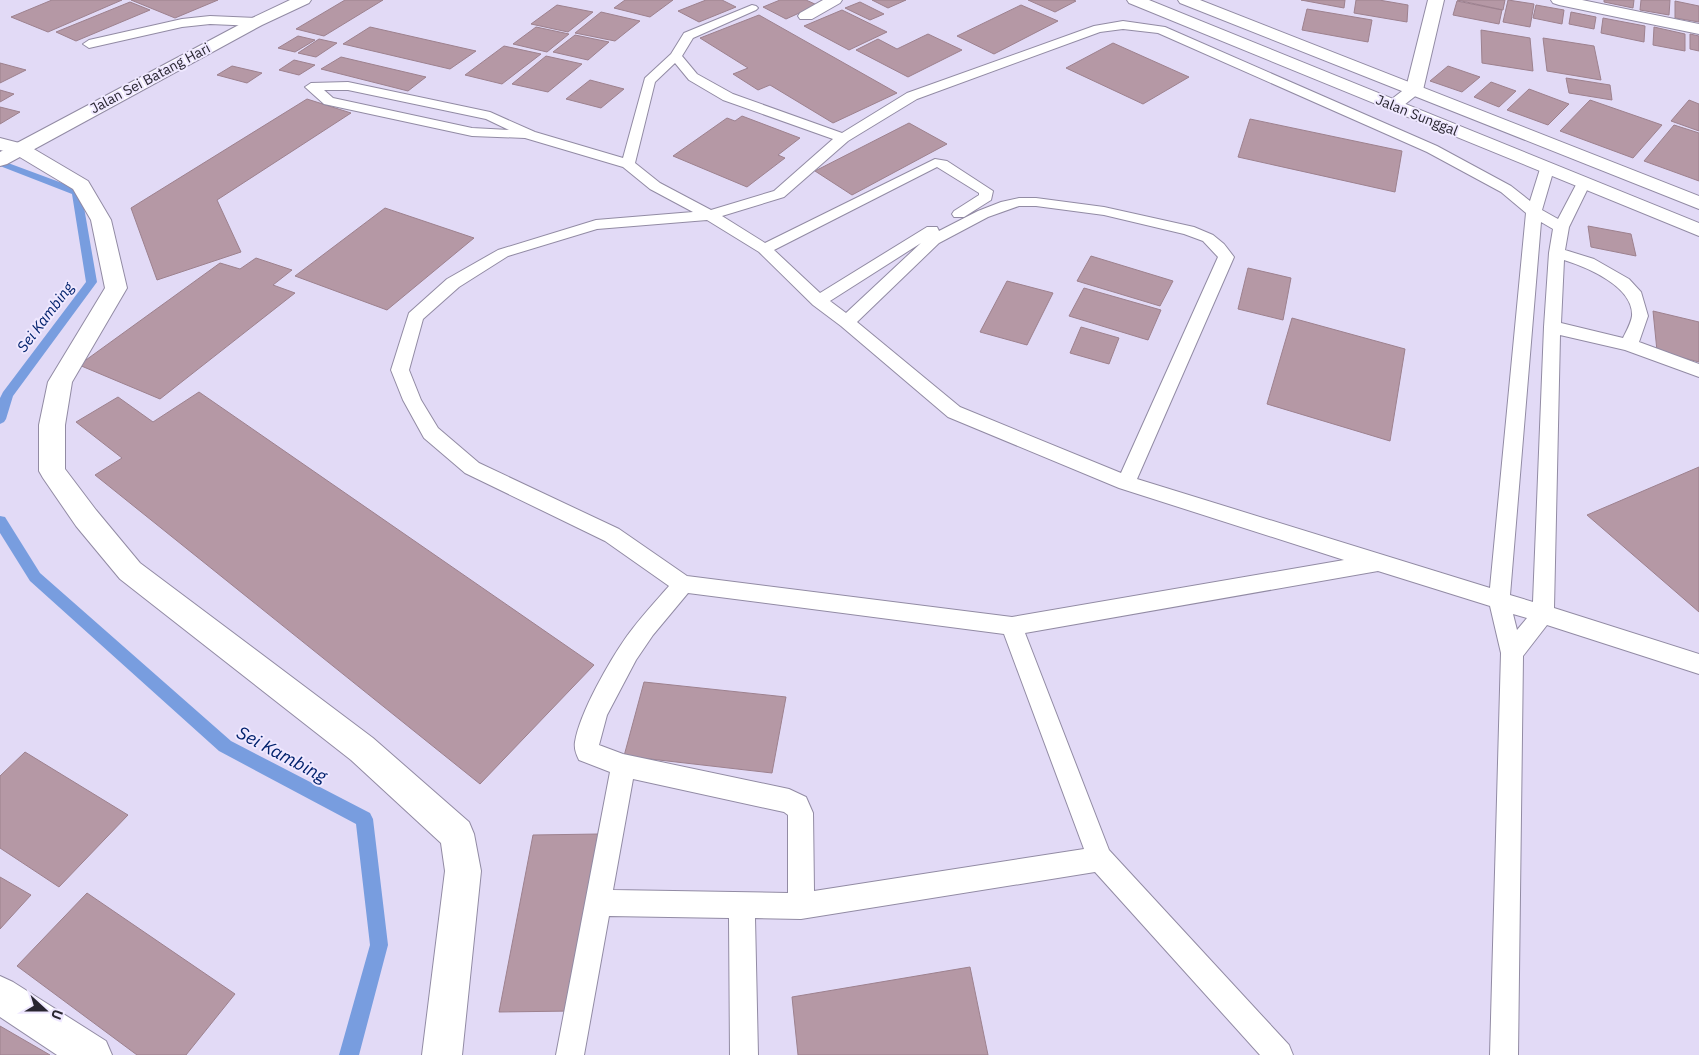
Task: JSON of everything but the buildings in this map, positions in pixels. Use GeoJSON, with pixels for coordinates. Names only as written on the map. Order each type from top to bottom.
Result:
{"type":"FeatureCollection","features":[{"type":"Feature","properties":{"kind":"street","name":"Jalan Sei Batang Hari"},"geometry":{"type":"LineString","coordinates":[[6,152],[256,22],[303,0]]}},
{"type":"Feature","properties":{"kind":"street"},"geometry":{"type":"LineString","coordinates":[[806,16],[834,0]]}},
{"type":"Feature","properties":{"kind":"street","name":"Jalan Sunggal"},"geometry":{"type":"LineString","coordinates":[[1135,0],[1699,230]]}},
{"type":"Feature","properties":{"kind":"street","name":"Jalan Sunggal"},"geometry":{"type":"LineString","coordinates":[[1186,0],[1560,150],[1699,203]]}},
{"type":"Feature","properties":{"kind":"street"},"geometry":{"type":"LineString","coordinates":[[1393,105],[1414,90],[1436,0]]}},
{"type":"Feature","properties":{"kind":"street"},"geometry":{"type":"LineString","coordinates":[[1559,0],[1699,29]]}},
{"type":"Feature","properties":{"kind":"street"},"geometry":{"type":"LineString","coordinates":[[1547,169],[1560,150]]}},
{"type":"Feature","properties":{"kind":"street"},"geometry":{"type":"LineString","coordinates":[[6,152],[81,185],[101,220],[116,288],[60,382],[52,425],[52,471],[86,518],[130,571],[362,749],[457,834],[463,871],[442,1055]]}},
{"type":"Feature","properties":{"kind":"street"},"geometry":{"type":"LineString","coordinates":[[1583,184],[1594,163]]}},
{"type":"Feature","properties":{"kind":"street"},"geometry":{"type":"LineString","coordinates":[[0,995],[92,1055]]}},
{"type":"Feature","properties":{"kind":"lane"},"geometry":{"type":"LineString","coordinates":[[628,164],[649,82],[676,56],[688,36],[752,8]]}},
{"type":"Feature","properties":{"kind":"lane"},"geometry":{"type":"LineString","coordinates":[[89,44],[182,23],[210,20],[256,22]]}},
{"type":"Feature","properties":{"kind":"lane"},"geometry":{"type":"LineString","coordinates":[[1380,562],[1012,626],[683,584],[612,535],[472,468],[431,433],[412,400],[400,370],[415,317],[453,284],[503,254],[596,225],[710,215],[779,194],[843,138],[912,96],[1098,29],[1123,25],[1161,30],[1432,149],[1506,189],[1534,212],[1561,227]]}},
{"type":"Feature","properties":{"kind":"lane"},"geometry":{"type":"LineString","coordinates":[[676,56],[694,77],[728,97],[843,138]]}},
{"type":"Feature","properties":{"kind":"lane"},"geometry":{"type":"LineString","coordinates":[[530,135],[472,132],[329,101],[311,87],[348,86],[490,116],[530,135],[628,164],[655,186],[710,215],[764,249],[819,301],[847,322],[954,412],[1126,483],[1699,664]]}},
{"type":"Feature","properties":{"kind":"lane"},"geometry":{"type":"LineString","coordinates":[[764,249],[934,163],[942,164],[986,191],[986,197],[819,301]]}},
{"type":"Feature","properties":{"kind":"lane"},"geometry":{"type":"LineString","coordinates":[[1504,1055],[1512,653],[1499,600],[1534,212],[1547,169]]}},
{"type":"Feature","properties":{"kind":"lane"},"geometry":{"type":"LineString","coordinates":[[1512,653],[1543,614],[1552,327],[1557,254],[1561,227],[1583,184]]}},
{"type":"Feature","properties":{"kind":"lane"},"geometry":{"type":"LineString","coordinates":[[847,322],[934,240],[983,214],[1006,205],[1036,202],[1104,212],[1189,230],[1208,238],[1219,247],[1226,257],[1126,483]]}},
{"type":"Feature","properties":{"kind":"lane"},"geometry":{"type":"LineString","coordinates":[[1557,254],[1588,262],[1623,283],[1635,296],[1640,316],[1629,345]]}},
{"type":"Feature","properties":{"kind":"lane"},"geometry":{"type":"LineString","coordinates":[[1552,327],[1629,345],[1699,371]]}},
{"type":"Feature","properties":{"kind":"lane"},"geometry":{"type":"LineString","coordinates":[[683,584],[634,644],[596,712],[586,740],[587,752],[623,765],[789,801],[797,806],[801,813],[801,906]]}},
{"type":"Feature","properties":{"kind":"lane"},"geometry":{"type":"LineString","coordinates":[[1012,626],[1100,859],[1280,1055]]}},
{"type":"Feature","properties":{"kind":"lane"},"geometry":{"type":"LineString","coordinates":[[570,1055],[623,765]]}},
{"type":"Feature","properties":{"kind":"lane"},"geometry":{"type":"LineString","coordinates":[[598,904],[801,906],[1100,859]]}},
{"type":"Feature","properties":{"kind":"lane"},"geometry":{"type":"LineString","coordinates":[[742,906],[744,1055]]}},
{"type":"Feature","properties":{"kind":"waterway","name":"Sei Kambing"},"geometry":{"type":"LineString","coordinates":[[0,163],[77,192],[92,282],[7,395],[0,419]]}},
{"type":"Feature","properties":{"kind":"waterway","name":"Sei Kambing"},"geometry":{"type":"LineString","coordinates":[[0,521],[35,577],[225,746],[364,819],[379,945],[349,1055]]}}]}
